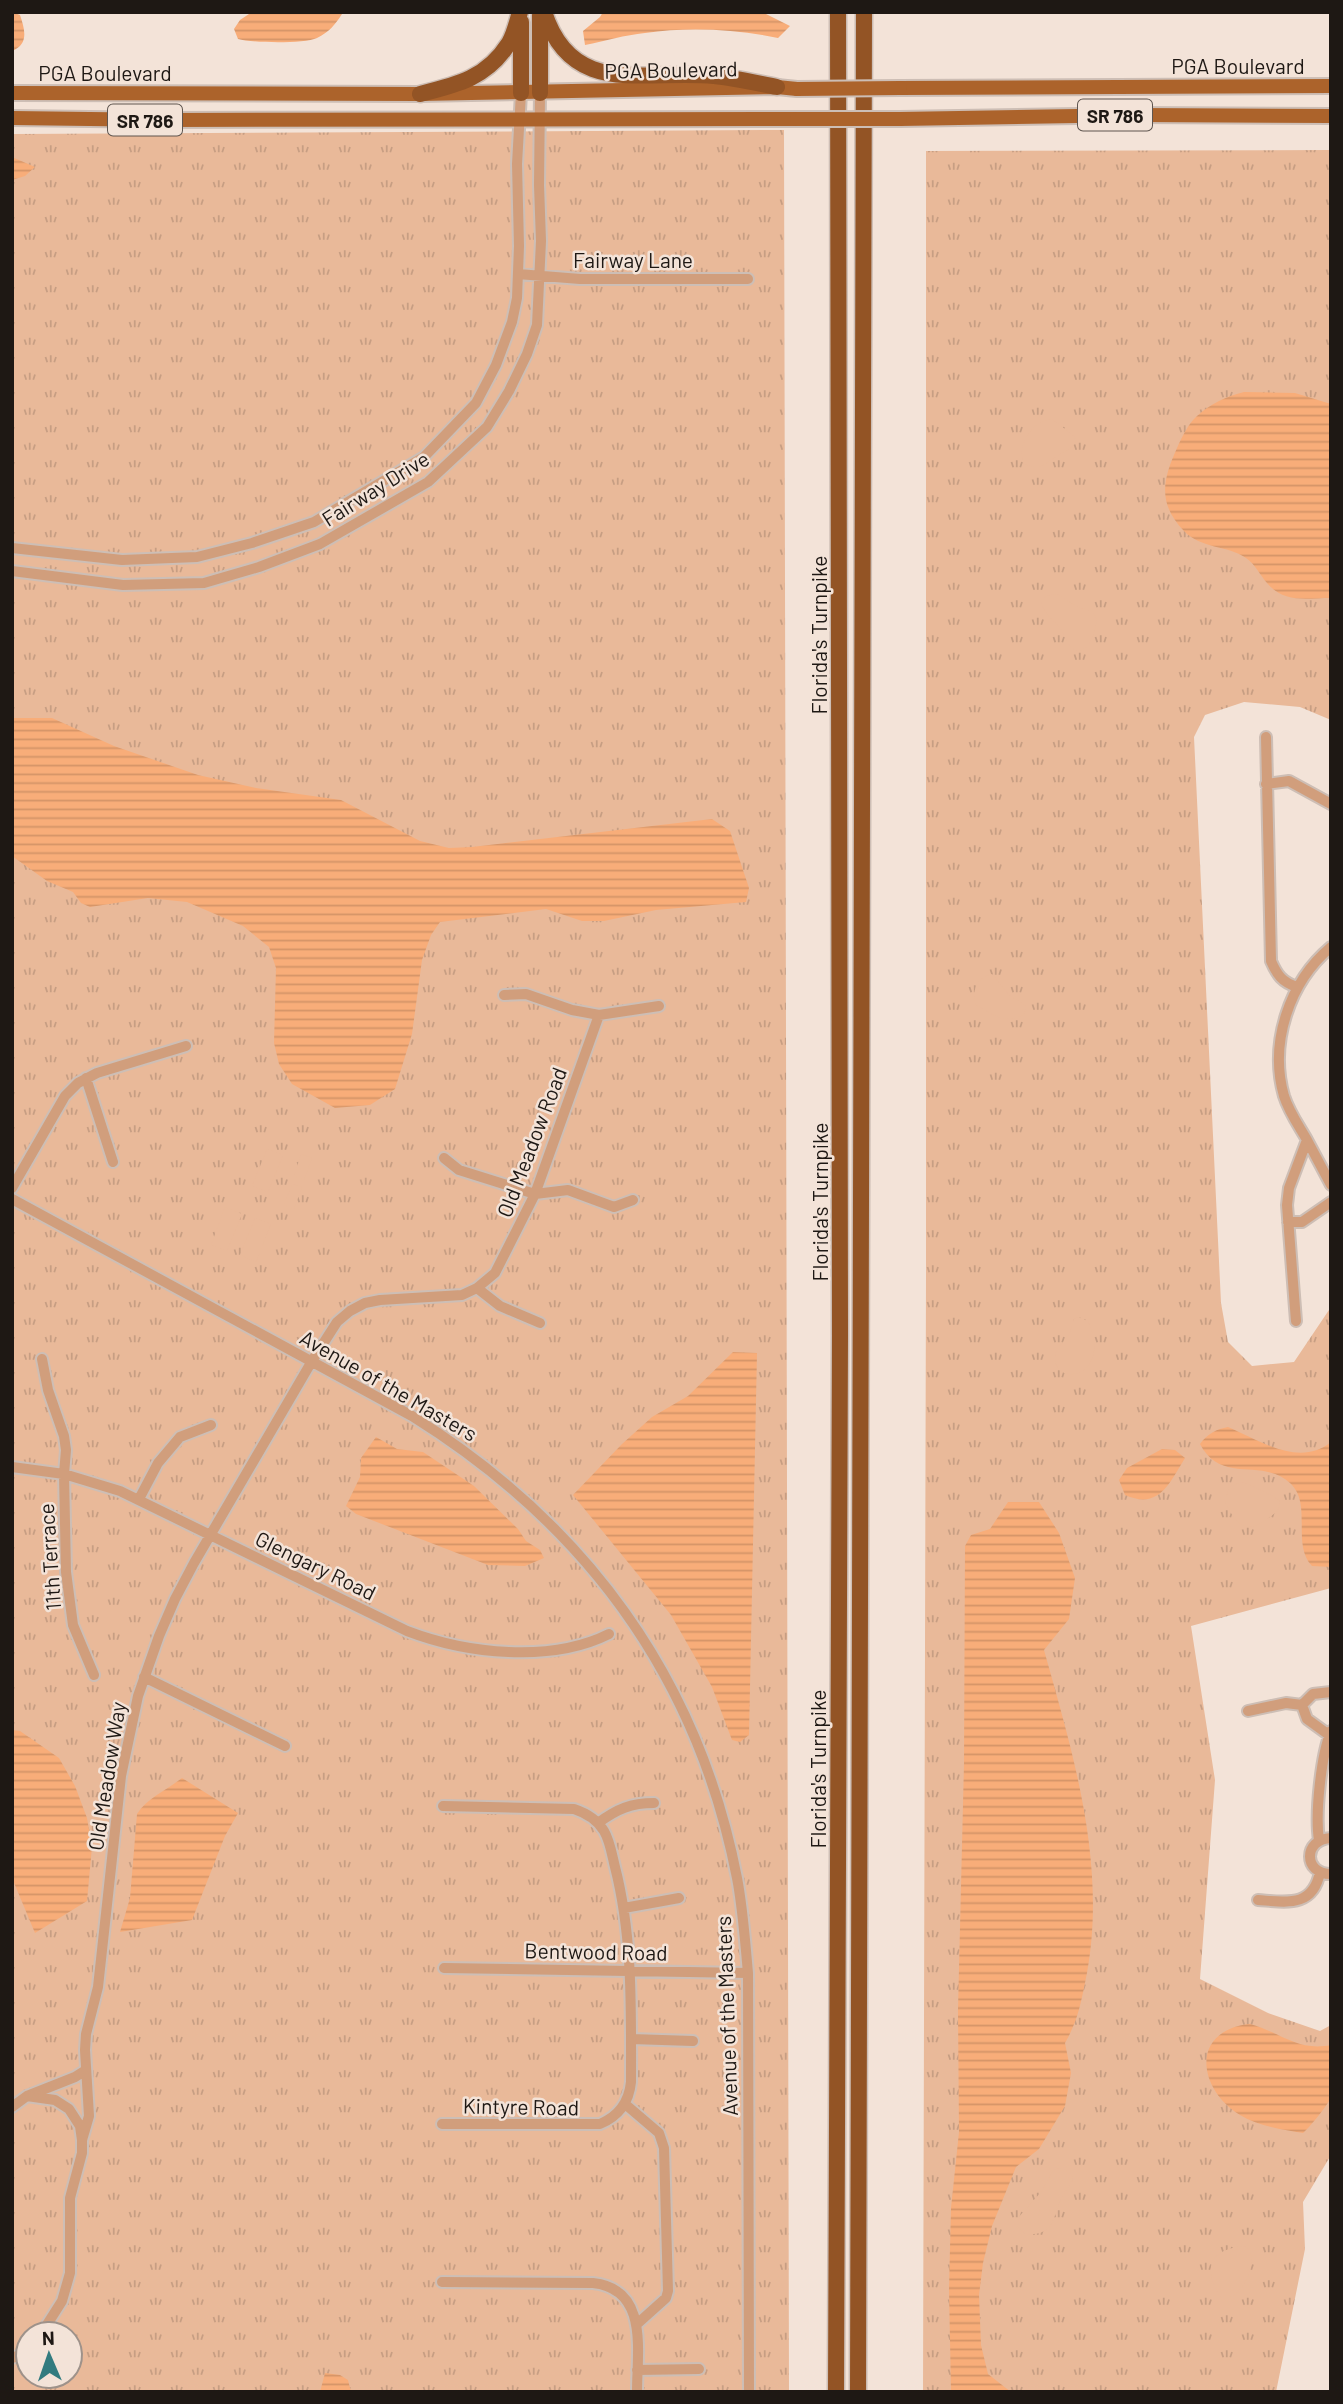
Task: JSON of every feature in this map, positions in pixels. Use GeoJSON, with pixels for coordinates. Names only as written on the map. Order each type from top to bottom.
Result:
{"type":"FeatureCollection","features":[{"type":"Feature","properties":{"kind":"highway"},"geometry":{"type":"LineString","coordinates":[[520,12],[521,93]]}},
{"type":"Feature","properties":{"kind":"highway"},"geometry":{"type":"LineString","coordinates":[[420,94],[459,85],[482,72],[498,58],[510,42],[520,12]]}},
{"type":"Feature","properties":{"kind":"highway"},"geometry":{"type":"LineString","coordinates":[[542,12],[564,50],[581,64],[606,74],[713,76],[777,87]]}},
{"type":"Feature","properties":{"kind":"highway"},"geometry":{"type":"LineString","coordinates":[[540,93],[542,12]]}},
{"type":"Feature","properties":{"kind":"highway","name":"Florida's Turnpike"},"geometry":{"type":"LineString","coordinates":[[836,2392],[840,1349],[838,12]]}},
{"type":"Feature","properties":{"kind":"highway","name":"Florida's Turnpike"},"geometry":{"type":"LineString","coordinates":[[858,2392],[864,12]]}},
{"type":"Feature","properties":{"kind":"main road","name":"PGA Boulevard"},"geometry":{"type":"LineString","coordinates":[[12,93],[420,94],[777,87],[1331,86]]}},
{"type":"Feature","properties":{"kind":"main road","name":"SR 786"},"geometry":{"type":"LineString","coordinates":[[12,118],[540,120],[1331,116]]}},
{"type":"Feature","properties":{"kind":"street","name":"Fairway Drive"},"geometry":{"type":"LineString","coordinates":[[12,548],[122,560],[197,557],[252,543],[314,522],[414,465],[476,403],[496,365],[512,322],[518,274],[521,93]]}},
{"type":"Feature","properties":{"kind":"street","name":"Fairway Drive"},"geometry":{"type":"LineString","coordinates":[[12,571],[123,585],[204,583],[259,567],[320,544],[428,482],[487,427],[509,391],[537,325],[541,276],[540,93]]}},
{"type":"Feature","properties":{"kind":"street","name":"Fairway Lane"},"geometry":{"type":"LineString","coordinates":[[518,274],[580,279],[748,279]]}},
{"type":"Feature","properties":{"kind":"street"},"geometry":{"type":"LineString","coordinates":[[1266,737],[1271,961],[1276,974],[1297,987]]}},
{"type":"Feature","properties":{"kind":"street"},"geometry":{"type":"LineString","coordinates":[[1266,784],[1289,781],[1331,804]]}},
{"type":"Feature","properties":{"kind":"street"},"geometry":{"type":"LineString","coordinates":[[1331,947],[1313,964],[1297,987],[1287,1015],[1279,1064],[1285,1098],[1331,1185]]}},
{"type":"Feature","properties":{"kind":"street"},"geometry":{"type":"LineString","coordinates":[[504,996],[526,994],[599,1016],[659,1006]]}},
{"type":"Feature","properties":{"kind":"street","name":"Old Meadow Road"},"geometry":{"type":"LineString","coordinates":[[477,1289],[490,1279],[500,1265],[536,1194],[599,1016]]}},
{"type":"Feature","properties":{"kind":"street"},"geometry":{"type":"LineString","coordinates":[[12,1188],[65,1096],[86,1078],[186,1046]]}},
{"type":"Feature","properties":{"kind":"street"},"geometry":{"type":"LineString","coordinates":[[86,1078],[113,1162]]}},
{"type":"Feature","properties":{"kind":"street"},"geometry":{"type":"LineString","coordinates":[[1296,1321],[1287,1205],[1289,1188],[1307,1140]]}},
{"type":"Feature","properties":{"kind":"street"},"geometry":{"type":"LineString","coordinates":[[444,1158],[460,1170],[536,1194],[568,1190],[614,1207],[633,1200]]}},
{"type":"Feature","properties":{"kind":"street","name":"Avenue of the Masters"},"geometry":{"type":"LineString","coordinates":[[12,1199],[412,1416],[448,1439],[528,1501],[572,1546],[631,1620],[667,1680],[697,1742],[729,1838],[738,1880],[748,1973],[749,2392]]}},
{"type":"Feature","properties":{"kind":"street"},"geometry":{"type":"LineString","coordinates":[[1288,1222],[1302,1222],[1331,1202]]}},
{"type":"Feature","properties":{"kind":"street"},"geometry":{"type":"LineString","coordinates":[[312,1362],[337,1322],[365,1303],[380,1300],[454,1296],[477,1289],[500,1306],[540,1323]]}},
{"type":"Feature","properties":{"kind":"street","name":"11th Terrace"},"geometry":{"type":"LineString","coordinates":[[42,1359],[48,1390],[64,1436],[66,1450],[64,1474],[68,1594],[73,1625],[94,1675]]}},
{"type":"Feature","properties":{"kind":"street","name":"Old Meadow Way"},"geometry":{"type":"LineString","coordinates":[[50,2320],[62,2301],[70,2273],[68,2214],[89,2116],[86,2034],[98,1987],[121,1776],[144,1677],[175,1599],[312,1362]]}},
{"type":"Feature","properties":{"kind":"street"},"geometry":{"type":"LineString","coordinates":[[139,1499],[158,1463],[180,1437],[211,1425]]}},
{"type":"Feature","properties":{"kind":"street","name":"Glengary Road"},"geometry":{"type":"LineString","coordinates":[[12,1467],[93,1481],[139,1499],[432,1641],[484,1650],[557,1651],[575,1648],[609,1634]]}},
{"type":"Feature","properties":{"kind":"street"},"geometry":{"type":"LineString","coordinates":[[144,1677],[285,1745]]}},
{"type":"Feature","properties":{"kind":"street"},"geometry":{"type":"LineString","coordinates":[[1248,1711],[1286,1703],[1302,1704],[1313,1694],[1331,1692]]}},
{"type":"Feature","properties":{"kind":"street"},"geometry":{"type":"LineString","coordinates":[[1258,1900],[1288,1902],[1303,1898],[1325,1873],[1312,1864],[1310,1859],[1312,1848],[1325,1839],[1317,1826],[1324,1751],[1330,1733],[1307,1719],[1302,1704]]}},
{"type":"Feature","properties":{"kind":"street"},"geometry":{"type":"LineString","coordinates":[[598,1823],[633,1803],[654,1802]]}},
{"type":"Feature","properties":{"kind":"street"},"geometry":{"type":"LineString","coordinates":[[443,1806],[566,1808],[582,1811],[598,1823],[608,1839],[624,1909],[631,1970],[631,2082],[625,2104],[659,2133],[663,2140],[668,2291],[666,2298],[636,2323]]}},
{"type":"Feature","properties":{"kind":"street"},"geometry":{"type":"LineString","coordinates":[[624,1909],[680,1898]]}},
{"type":"Feature","properties":{"kind":"street","name":"Bentwood Road"},"geometry":{"type":"LineString","coordinates":[[444,1968],[748,1973]]}},
{"type":"Feature","properties":{"kind":"street"},"geometry":{"type":"LineString","coordinates":[[631,2039],[693,2041]]}},
{"type":"Feature","properties":{"kind":"street"},"geometry":{"type":"LineString","coordinates":[[12,2107],[27,2096],[86,2070]]}},
{"type":"Feature","properties":{"kind":"street"},"geometry":{"type":"LineString","coordinates":[[27,2096],[55,2100],[69,2109],[80,2126],[82,2140]]}},
{"type":"Feature","properties":{"kind":"street","name":"Kintyre Road"},"geometry":{"type":"LineString","coordinates":[[442,2124],[592,2126],[614,2117],[625,2104]]}},
{"type":"Feature","properties":{"kind":"street"},"geometry":{"type":"LineString","coordinates":[[442,2282],[601,2284],[616,2290],[628,2301],[636,2323],[637,2392]]}},
{"type":"Feature","properties":{"kind":"street"},"geometry":{"type":"LineString","coordinates":[[637,2370],[699,2369]]}},
{"type":"Feature","properties":{"kind":"green space"},"geometry":{"type":"Polygon","coordinates":[[[784,130],[789,2392],[12,2392],[12,134],[784,130]]]}},
{"type":"Feature","properties":{"kind":"green space"},"geometry":{"type":"Polygon","coordinates":[[[1331,150],[1331,720],[1300,707],[1244,702],[1205,715],[1194,737],[1221,1303],[1228,1342],[1252,1366],[1294,1362],[1331,1307],[1331,1588],[1191,1626],[1215,1780],[1200,1979],[1268,2013],[1320,2031],[1331,2025],[1331,2155],[1303,2202],[1305,2249],[1276,2392],[923,2392],[926,151],[1331,150]]]}},
{"type":"Feature","properties":{"kind":"green space"},"geometry":{"type":"Polygon","coordinates":[[[1052,419],[1074,436],[1076,441],[1042,466],[1024,464],[1022,450],[1032,429],[1052,419]]]}},
{"type":"Feature","properties":{"kind":"green space"},"geometry":{"type":"Polygon","coordinates":[[[1057,594],[1096,616],[1092,638],[1082,650],[1070,646],[1062,630],[1044,608],[1043,599],[1057,594]]]}},
{"type":"Feature","properties":{"kind":"green space"},"geometry":{"type":"Polygon","coordinates":[[[992,974],[1009,995],[1025,1005],[1023,1015],[1004,1019],[976,1005],[976,985],[982,978],[992,974]]]}},
{"type":"Feature","properties":{"kind":"green space"},"geometry":{"type":"Polygon","coordinates":[[[267,1149],[283,1155],[268,1192],[252,1186],[267,1149]]]}},
{"type":"Feature","properties":{"kind":"green space"},"geometry":{"type":"Polygon","coordinates":[[[301,1154],[312,1158],[304,1180],[294,1176],[301,1154]]]}},
{"type":"Feature","properties":{"kind":"green space"},"geometry":{"type":"Polygon","coordinates":[[[292,1184],[302,1187],[294,1209],[284,1205],[292,1184]]]}},
{"type":"Feature","properties":{"kind":"green space"},"geometry":{"type":"Polygon","coordinates":[[[225,1207],[242,1214],[227,1251],[211,1245],[225,1207]]]}},
{"type":"Feature","properties":{"kind":"green space"},"geometry":{"type":"Polygon","coordinates":[[[255,1218],[271,1224],[256,1262],[240,1255],[255,1218]]]}},
{"type":"Feature","properties":{"kind":"green space"},"geometry":{"type":"Polygon","coordinates":[[[1078,1317],[1088,1321],[1094,1341],[1093,1357],[1087,1367],[1078,1373],[1069,1374],[1061,1371],[1056,1364],[1056,1352],[1069,1335],[1074,1319],[1078,1317]]]}},
{"type":"Feature","properties":{"kind":"green space"},"geometry":{"type":"Polygon","coordinates":[[[1241,1482],[1280,1501],[1276,1512],[1253,1527],[1237,1522],[1225,1502],[1229,1487],[1241,1482]]]}},
{"type":"Feature","properties":{"kind":"green space"},"geometry":{"type":"Polygon","coordinates":[[[1056,2169],[1068,2171],[1073,2180],[1062,2196],[1051,2225],[1042,2232],[1025,2234],[1016,2225],[1016,2220],[1042,2191],[1056,2169]]]}},
{"type":"Feature","properties":{"kind":"green space"},"geometry":{"type":"Polygon","coordinates":[[[1244,2246],[1249,2249],[1251,2256],[1250,2272],[1236,2293],[1223,2299],[1212,2279],[1212,2264],[1224,2251],[1244,2246]]]}},
{"type":"Feature","properties":{"kind":"shaded area"},"geometry":{"type":"Polygon","coordinates":[[[12,12],[20,15],[24,36],[21,45],[12,51],[12,12]]]}},
{"type":"Feature","properties":{"kind":"shaded area"},"geometry":{"type":"Polygon","coordinates":[[[252,12],[342,14],[328,31],[310,40],[278,42],[238,39],[234,29],[240,20],[252,12]]]}},
{"type":"Feature","properties":{"kind":"shaded area"},"geometry":{"type":"Polygon","coordinates":[[[603,12],[762,12],[790,26],[778,38],[728,31],[678,30],[638,34],[585,45],[583,31],[603,12]]]}},
{"type":"Feature","properties":{"kind":"shaded area"},"geometry":{"type":"Polygon","coordinates":[[[12,157],[35,167],[25,176],[12,180],[12,157]]]}},
{"type":"Feature","properties":{"kind":"shaded area"},"geometry":{"type":"Polygon","coordinates":[[[1244,392],[1295,393],[1331,404],[1331,598],[1296,598],[1281,594],[1267,583],[1246,558],[1191,537],[1175,521],[1170,511],[1165,491],[1168,470],[1188,427],[1213,404],[1244,392]]]}},
{"type":"Feature","properties":{"kind":"shaded area"},"geometry":{"type":"Polygon","coordinates":[[[12,718],[52,718],[114,746],[198,775],[256,788],[341,800],[420,841],[449,848],[712,819],[730,831],[749,888],[746,902],[656,910],[604,921],[582,921],[546,909],[440,922],[431,935],[422,960],[412,1034],[395,1089],[370,1105],[335,1108],[292,1084],[279,1064],[274,1043],[276,968],[269,947],[243,926],[187,902],[148,898],[90,907],[81,903],[73,892],[47,881],[12,856],[12,718]]]}},
{"type":"Feature","properties":{"kind":"shaded area"},"geometry":{"type":"Polygon","coordinates":[[[733,1352],[757,1353],[749,1735],[740,1742],[732,1740],[712,1687],[671,1615],[573,1495],[652,1417],[688,1396],[733,1352]]]}},
{"type":"Feature","properties":{"kind":"shaded area"},"geometry":{"type":"Polygon","coordinates":[[[1228,1427],[1279,1449],[1293,1452],[1319,1449],[1331,1442],[1331,1567],[1312,1566],[1306,1557],[1300,1502],[1290,1483],[1267,1472],[1230,1468],[1219,1464],[1200,1444],[1212,1432],[1228,1427]]]}},
{"type":"Feature","properties":{"kind":"shaded area"},"geometry":{"type":"Polygon","coordinates":[[[376,1437],[397,1449],[423,1452],[474,1486],[518,1529],[526,1541],[540,1550],[544,1558],[525,1566],[488,1565],[356,1514],[346,1506],[360,1477],[361,1458],[376,1437]]]}},
{"type":"Feature","properties":{"kind":"shaded area"},"geometry":{"type":"Polygon","coordinates":[[[1162,1449],[1175,1450],[1185,1458],[1168,1485],[1155,1497],[1137,1499],[1125,1495],[1119,1480],[1127,1468],[1162,1449]]]}},
{"type":"Feature","properties":{"kind":"shaded area"},"geometry":{"type":"Polygon","coordinates":[[[1008,1502],[1039,1502],[1059,1533],[1075,1578],[1069,1619],[1044,1650],[1085,1815],[1093,1899],[1091,1941],[1080,2007],[1065,2043],[1071,2073],[1065,2106],[1039,2149],[1016,2167],[992,2226],[983,2263],[979,2295],[981,2345],[988,2374],[1011,2392],[951,2392],[949,2289],[951,2208],[959,2132],[958,2010],[964,1763],[965,1546],[971,1535],[990,1529],[1008,1502]]]}},
{"type":"Feature","properties":{"kind":"shaded area"},"geometry":{"type":"Polygon","coordinates":[[[12,1730],[20,1731],[59,1758],[75,1786],[87,1818],[92,1847],[87,1901],[35,1933],[12,1878],[12,1730]]]}},
{"type":"Feature","properties":{"kind":"shaded area"},"geometry":{"type":"Polygon","coordinates":[[[182,1778],[238,1813],[225,1836],[192,1920],[120,1932],[130,1898],[137,1814],[152,1799],[182,1778]]]}},
{"type":"Feature","properties":{"kind":"shaded area"},"geometry":{"type":"Polygon","coordinates":[[[1250,2024],[1299,2044],[1331,2045],[1331,2097],[1303,2133],[1247,2119],[1226,2104],[1215,2091],[1208,2076],[1206,2062],[1209,2049],[1217,2037],[1231,2029],[1250,2024]]]}},
{"type":"Feature","properties":{"kind":"shaded area"},"geometry":{"type":"Polygon","coordinates":[[[325,2373],[340,2375],[348,2380],[351,2392],[320,2392],[325,2373]]]}}]}
